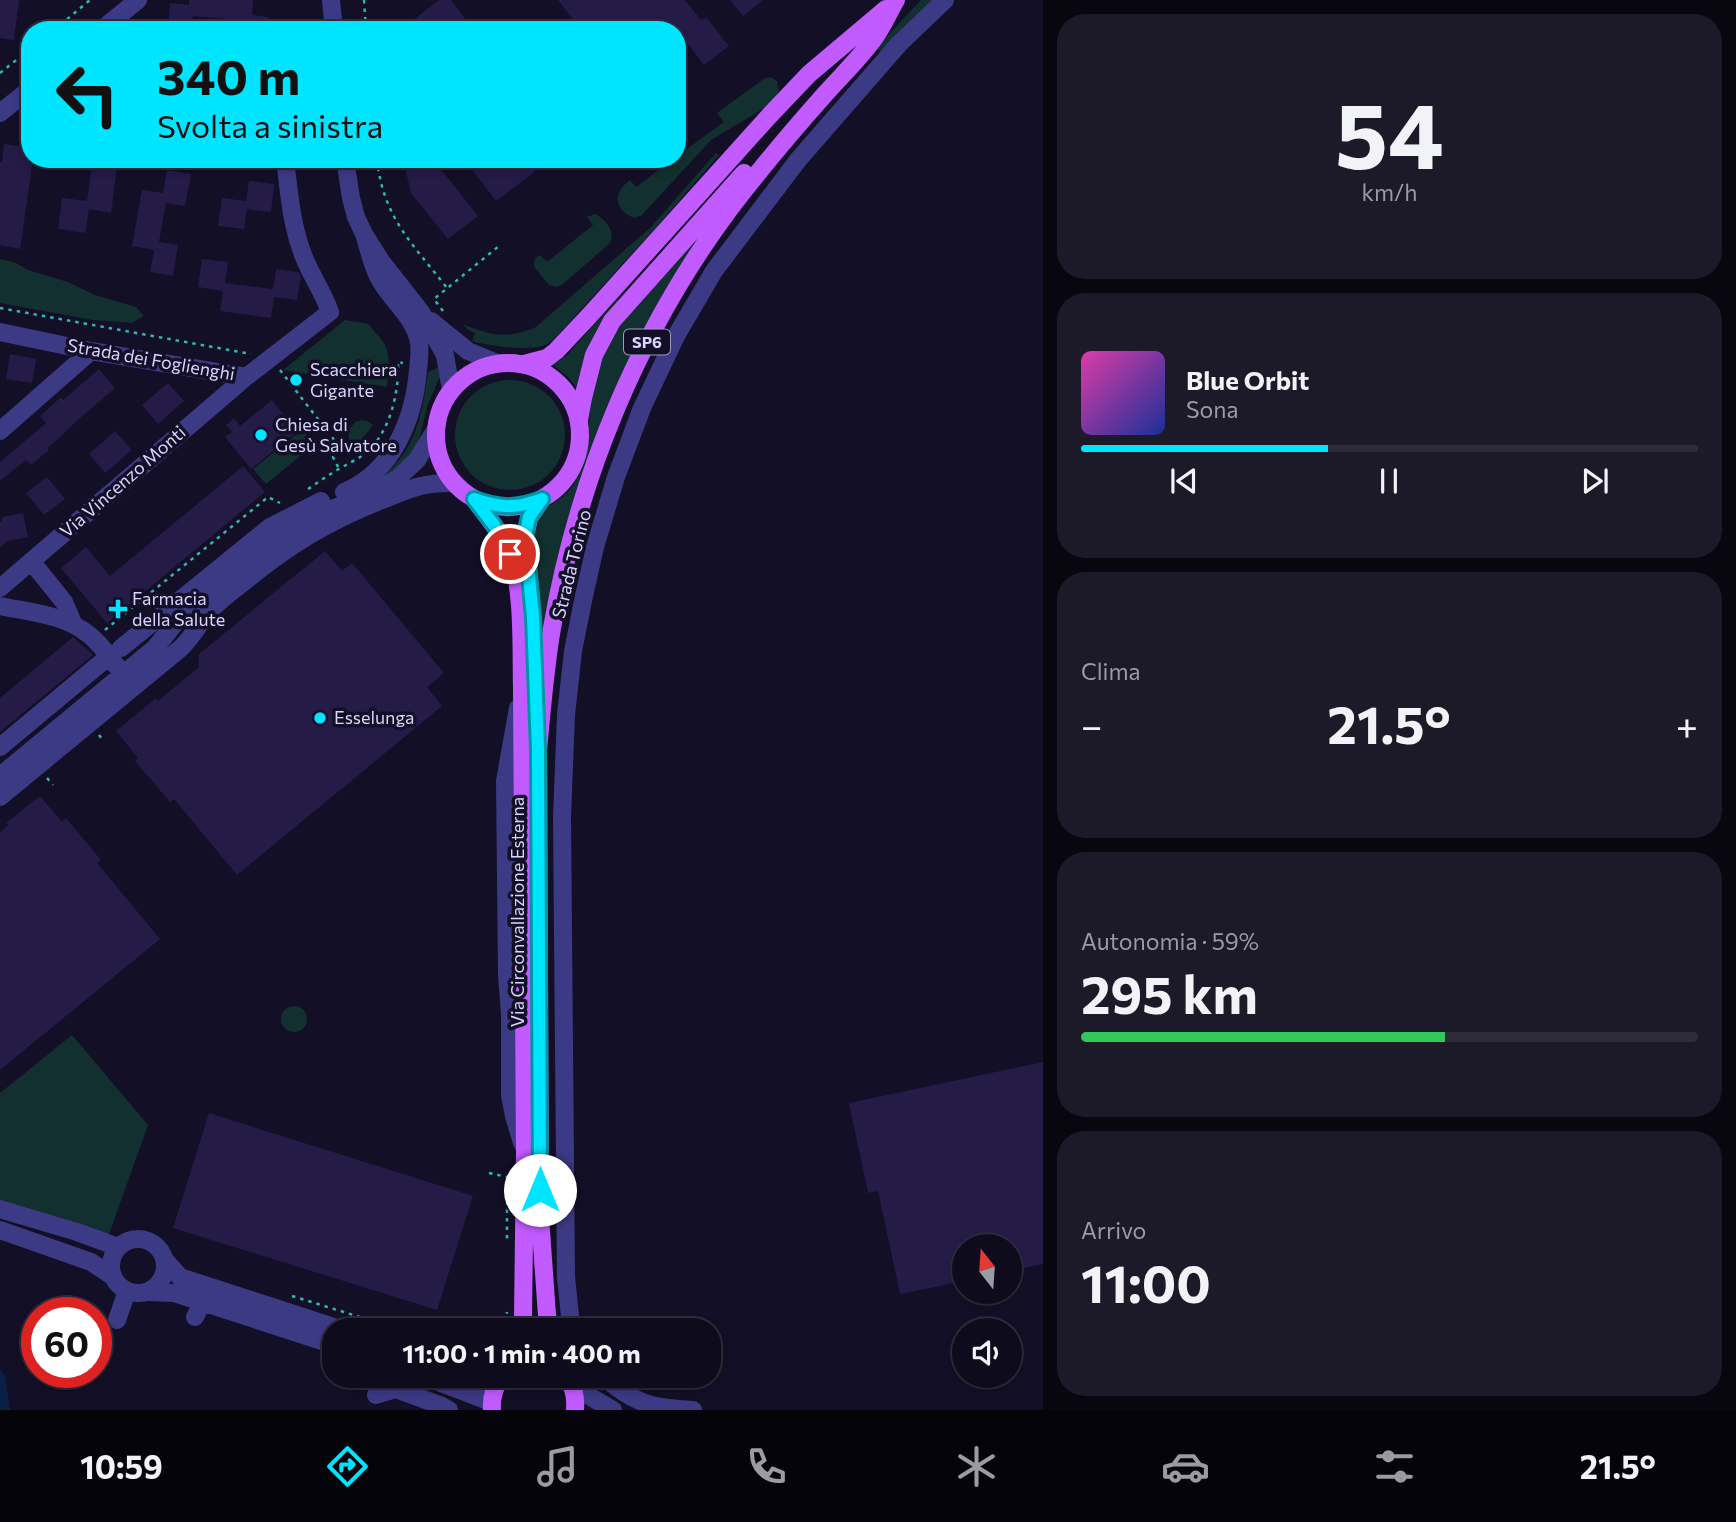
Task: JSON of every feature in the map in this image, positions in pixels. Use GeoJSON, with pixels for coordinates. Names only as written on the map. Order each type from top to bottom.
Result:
{"type":"FeatureCollection","features":[{"type":"Feature","properties":{"kind":"main road","name":"SP6"},"geometry":{"type":"LineString","coordinates":[[896,0],[612,321],[594,355],[579,421],[578,454],[572,469],[562,482],[542,499],[513,507],[491,505],[474,499],[454,483],[439,459],[436,429],[439,412],[451,390],[481,367],[496,363],[524,364],[547,358],[556,351],[770,115],[802,82],[896,0]]}},
{"type":"Feature","properties":{"kind":"main road","name":"SP6"},"geometry":{"type":"LineString","coordinates":[[538,750],[552,626],[572,538],[594,467],[631,374],[673,295],[718,225],[751,180],[875,37],[896,0]]}},
{"type":"Feature","properties":{"kind":"main road","name":"SP6"},"geometry":{"type":"LineString","coordinates":[[524,364],[541,370],[557,382],[572,400],[579,421]]}},
{"type":"Feature","properties":{"kind":"main road","name":"Via Circonvallazione Esterna"},"geometry":{"type":"LineString","coordinates":[[474,499],[503,540],[510,554],[517,582],[522,689],[525,1153],[523,1318]]}},
{"type":"Feature","properties":{"kind":"main road","name":"Via Circonvallazione Esterna"},"geometry":{"type":"LineString","coordinates":[[542,499],[529,517],[525,536],[532,608],[538,750],[540,1217],[548,1318]]}},
{"type":"Feature","properties":{"kind":"main road"},"geometry":{"type":"LineString","coordinates":[[492,1406],[494,1388]]}},
{"type":"Feature","properties":{"kind":"main road"},"geometry":{"type":"LineString","coordinates":[[572,1388],[576,1397],[575,1410]]}},
{"type":"Feature","properties":{"kind":"street"},"geometry":{"type":"LineString","coordinates":[[113,21],[138,0]]}},
{"type":"Feature","properties":{"kind":"street","name":"Strada Torino"},"geometry":{"type":"LineString","coordinates":[[570,1318],[566,1277],[562,817],[566,715],[573,651],[595,547],[616,477],[642,408],[676,337],[714,271],[798,160],[899,44],[945,0]]}},
{"type":"Feature","properties":{"kind":"street"},"geometry":{"type":"LineString","coordinates":[[331,1],[333,21]]}},
{"type":"Feature","properties":{"kind":"street"},"geometry":{"type":"LineString","coordinates":[[0,113],[21,96]]}},
{"type":"Feature","properties":{"kind":"street","name":"Strada dei Foglienghi"},"geometry":{"type":"LineString","coordinates":[[0,332],[91,351],[246,377],[330,312],[306,263],[295,229],[286,168]]}},
{"type":"Feature","properties":{"kind":"street"},"geometry":{"type":"LineString","coordinates":[[0,797],[128,681],[155,648],[175,612],[270,527],[368,479],[381,467],[404,433],[417,387],[419,347],[414,328],[379,279],[356,217],[346,168]]}},
{"type":"Feature","properties":{"kind":"street"},"geometry":{"type":"LineString","coordinates":[[364,234],[421,312],[445,355],[451,390]]}},
{"type":"Feature","properties":{"kind":"street"},"geometry":{"type":"LineString","coordinates":[[421,312],[468,351],[496,363]]}},
{"type":"Feature","properties":{"kind":"street"},"geometry":{"type":"LineString","coordinates":[[0,431],[91,351]]}},
{"type":"Feature","properties":{"kind":"street","name":"Via Vincenzo Monti"},"geometry":{"type":"LineString","coordinates":[[0,588],[246,377]]}},
{"type":"Feature","properties":{"kind":"street"},"geometry":{"type":"LineString","coordinates":[[0,747],[109,650],[175,612],[278,539],[317,516],[398,478],[417,460],[436,429]]}},
{"type":"Feature","properties":{"kind":"street"},"geometry":{"type":"LineString","coordinates":[[0,776],[128,681],[181,648],[217,604],[265,564],[301,539],[336,520],[407,490],[426,484],[454,483]]}},
{"type":"Feature","properties":{"kind":"street"},"geometry":{"type":"LineString","coordinates":[[317,516],[328,499]]}},
{"type":"Feature","properties":{"kind":"street"},"geometry":{"type":"LineString","coordinates":[[31,561],[64,602],[74,625]]}},
{"type":"Feature","properties":{"kind":"street"},"geometry":{"type":"LineString","coordinates":[[0,606],[44,615],[74,625],[109,650],[128,681]]}},
{"type":"Feature","properties":{"kind":"street"},"geometry":{"type":"LineString","coordinates":[[0,1209],[118,1247]]}},
{"type":"Feature","properties":{"kind":"street"},"geometry":{"type":"LineString","coordinates":[[0,1230],[91,1262],[113,1276]]}},
{"type":"Feature","properties":{"kind":"street"},"geometry":{"type":"LineString","coordinates":[[149,1292],[163,1279],[165,1261],[157,1246],[150,1241],[133,1239],[118,1247],[111,1261],[116,1283],[127,1291],[134,1294],[174,1293],[199,1309],[322,1342]]}},
{"type":"Feature","properties":{"kind":"street"},"geometry":{"type":"LineString","coordinates":[[165,1261],[180,1277],[322,1323]]}},
{"type":"Feature","properties":{"kind":"street"},"geometry":{"type":"LineString","coordinates":[[117,1321],[127,1291]]}},
{"type":"Feature","properties":{"kind":"street"},"geometry":{"type":"LineString","coordinates":[[451,1388],[492,1406]]}},
{"type":"Feature","properties":{"kind":"street"},"geometry":{"type":"LineString","coordinates":[[581,1388],[613,1410]]}},
{"type":"Feature","properties":{"kind":"street"},"geometry":{"type":"LineString","coordinates":[[619,1388],[633,1399],[651,1406],[693,1410]]}},
{"type":"Feature","properties":{"kind":"street"},"geometry":{"type":"LineString","coordinates":[[376,1395],[396,1390],[449,1410]]}},
{"type":"Feature","properties":{"kind":"path"},"geometry":{"type":"LineString","coordinates":[[65,21],[90,0]]}},
{"type":"Feature","properties":{"kind":"path"},"geometry":{"type":"LineString","coordinates":[[364,0],[365,21]]}},
{"type":"Feature","properties":{"kind":"path"},"geometry":{"type":"LineString","coordinates":[[0,73],[21,56]]}},
{"type":"Feature","properties":{"kind":"path"},"geometry":{"type":"LineString","coordinates":[[378,168],[384,197],[397,225],[447,288]]}},
{"type":"Feature","properties":{"kind":"path"},"geometry":{"type":"LineString","coordinates":[[449,318],[434,299],[499,246]]}},
{"type":"Feature","properties":{"kind":"path"},"geometry":{"type":"LineString","coordinates":[[0,308],[270,358],[341,449],[333,457],[339,469]]}},
{"type":"Feature","properties":{"kind":"path"},"geometry":{"type":"LineString","coordinates":[[306,490],[370,449],[379,438],[396,397],[398,362],[419,364]]}},
{"type":"Feature","properties":{"kind":"path"},"geometry":{"type":"LineString","coordinates":[[109,650],[102,632],[268,496],[286,507]]}},
{"type":"Feature","properties":{"kind":"path"},"geometry":{"type":"LineString","coordinates":[[96,733],[104,742]]}},
{"type":"Feature","properties":{"kind":"path"},"geometry":{"type":"LineString","coordinates":[[45,776],[53,785]]}},
{"type":"Feature","properties":{"kind":"path"},"geometry":{"type":"LineString","coordinates":[[489,1173],[507,1177],[507,1245]]}},
{"type":"Feature","properties":{"kind":"path"},"geometry":{"type":"LineString","coordinates":[[505,1318],[507,1312]]}},
{"type":"Feature","properties":{"kind":"green space"},"geometry":{"type":"Polygon","coordinates":[[[921,0],[933,0],[882,53],[876,48],[921,0]]]}},
{"type":"Feature","properties":{"kind":"green space"},"geometry":{"type":"Polygon","coordinates":[[[771,77],[777,81],[779,91],[776,96],[766,107],[711,140],[686,167],[686,149],[724,122],[717,113],[765,78],[771,77]]]}},
{"type":"Feature","properties":{"kind":"green space"},"geometry":{"type":"Polygon","coordinates":[[[716,153],[719,155],[652,232],[548,344],[521,348],[472,341],[475,333],[463,324],[499,334],[517,333],[536,327],[650,228],[716,153]]]}},
{"type":"Feature","properties":{"kind":"green space"},"geometry":{"type":"Polygon","coordinates":[[[661,168],[685,168],[642,215],[634,218],[622,211],[618,196],[630,180],[636,187],[661,168]]]}},
{"type":"Feature","properties":{"kind":"green space"},"geometry":{"type":"Polygon","coordinates":[[[595,214],[609,226],[612,234],[610,243],[562,285],[549,285],[535,268],[535,258],[540,255],[547,262],[593,225],[587,217],[595,214]]]}},
{"type":"Feature","properties":{"kind":"green space"},"geometry":{"type":"Polygon","coordinates":[[[700,231],[704,234],[627,367],[540,657],[531,541],[535,519],[567,493],[584,465],[596,367],[613,330],[700,231]]]}},
{"type":"Feature","properties":{"kind":"green space"},"geometry":{"type":"Polygon","coordinates":[[[0,259],[68,282],[95,295],[136,307],[144,316],[132,323],[93,320],[0,303],[0,259]]]}},
{"type":"Feature","properties":{"kind":"green space"},"geometry":{"type":"Polygon","coordinates":[[[617,299],[592,341],[576,387],[553,365],[568,354],[617,299]]]}},
{"type":"Feature","properties":{"kind":"green space"},"geometry":{"type":"Polygon","coordinates":[[[345,320],[369,324],[385,344],[389,362],[387,387],[283,370],[345,320]]]}},
{"type":"Feature","properties":{"kind":"green space"},"geometry":{"type":"Polygon","coordinates":[[[443,365],[428,404],[416,452],[378,482],[401,457],[414,434],[423,404],[428,372],[443,365]]]}},
{"type":"Feature","properties":{"kind":"green space"},"geometry":{"type":"Polygon","coordinates":[[[510,380],[531,384],[549,396],[561,414],[565,435],[561,456],[549,474],[531,486],[510,490],[489,486],[471,474],[459,456],[455,435],[459,414],[471,396],[489,384],[510,380]]]}},
{"type":"Feature","properties":{"kind":"green space"},"geometry":{"type":"Polygon","coordinates":[[[362,420],[373,425],[357,446],[349,439],[349,430],[355,422],[362,420]]]}},
{"type":"Feature","properties":{"kind":"green space"},"geometry":{"type":"Polygon","coordinates":[[[303,429],[315,444],[266,484],[253,469],[303,429]]]}},
{"type":"Feature","properties":{"kind":"green space"},"geometry":{"type":"Polygon","coordinates":[[[294,1006],[303,1010],[307,1019],[303,1028],[294,1032],[285,1028],[281,1019],[285,1010],[294,1006]]]}},
{"type":"Feature","properties":{"kind":"green space"},"geometry":{"type":"Polygon","coordinates":[[[72,1035],[148,1125],[107,1240],[0,1205],[0,1093],[72,1035]]]}},
{"type":"Feature","properties":{"kind":"water"},"geometry":{"type":"Polygon","coordinates":[[[0,1369],[5,1376],[10,1410],[0,1410],[0,1369]]]}},
{"type":"Feature","properties":{"kind":"building"},"geometry":{"type":"Polygon","coordinates":[[[0,0],[19,0],[14,40],[0,38],[0,0]]]}},
{"type":"Feature","properties":{"kind":"building"},"geometry":{"type":"Polygon","coordinates":[[[189,0],[253,0],[252,15],[268,17],[268,21],[193,16],[193,21],[169,21],[170,3],[189,5],[189,0]]]}},
{"type":"Feature","properties":{"kind":"building"},"geometry":{"type":"Polygon","coordinates":[[[439,0],[451,0],[467,21],[412,21],[439,0]]]}},
{"type":"Feature","properties":{"kind":"building"},"geometry":{"type":"Polygon","coordinates":[[[558,0],[685,0],[701,20],[706,17],[729,46],[704,65],[686,42],[686,21],[574,21],[558,0]]]}},
{"type":"Feature","properties":{"kind":"building"},"geometry":{"type":"Polygon","coordinates":[[[730,0],[763,0],[743,16],[730,0]]]}},
{"type":"Feature","properties":{"kind":"building"},"geometry":{"type":"Polygon","coordinates":[[[4,144],[21,147],[21,168],[32,168],[20,249],[0,245],[4,144]]]}},
{"type":"Feature","properties":{"kind":"building"},"geometry":{"type":"Polygon","coordinates":[[[92,168],[117,168],[111,213],[89,209],[85,233],[58,229],[62,198],[87,201],[92,168]]]}},
{"type":"Feature","properties":{"kind":"building"},"geometry":{"type":"Polygon","coordinates":[[[405,168],[440,168],[478,216],[448,239],[411,193],[405,168]]]}},
{"type":"Feature","properties":{"kind":"building"},"geometry":{"type":"Polygon","coordinates":[[[471,168],[533,168],[535,172],[496,201],[471,168]]]}},
{"type":"Feature","properties":{"kind":"building"},"geometry":{"type":"Polygon","coordinates":[[[167,170],[191,174],[185,206],[166,203],[159,242],[178,245],[173,276],[150,272],[154,250],[132,246],[142,190],[163,193],[167,170]]]}},
{"type":"Feature","properties":{"kind":"building"},"geometry":{"type":"Polygon","coordinates":[[[249,181],[274,184],[271,212],[247,209],[244,229],[218,226],[222,198],[246,201],[249,181]]]}},
{"type":"Feature","properties":{"kind":"building"},"geometry":{"type":"Polygon","coordinates":[[[202,259],[228,262],[225,283],[273,289],[276,269],[298,272],[301,277],[297,300],[274,297],[271,318],[220,311],[223,291],[198,287],[202,259]]]}},
{"type":"Feature","properties":{"kind":"building"},"geometry":{"type":"Polygon","coordinates":[[[10,354],[36,359],[32,383],[6,379],[10,354]]]}},
{"type":"Feature","properties":{"kind":"building"},"geometry":{"type":"Polygon","coordinates":[[[99,369],[115,388],[31,465],[26,460],[0,481],[0,462],[46,423],[40,416],[99,369]]]}},
{"type":"Feature","properties":{"kind":"building"},"geometry":{"type":"Polygon","coordinates":[[[168,383],[184,401],[158,424],[142,405],[168,383]]]}},
{"type":"Feature","properties":{"kind":"building","name":"Chiesa di Gesù Salvatore"},"geometry":{"type":"Polygon","coordinates":[[[272,400],[297,432],[251,469],[225,437],[232,432],[226,425],[234,418],[240,426],[272,400]]]}},
{"type":"Feature","properties":{"kind":"building"},"geometry":{"type":"Polygon","coordinates":[[[115,431],[132,450],[105,473],[89,454],[115,431]]]}},
{"type":"Feature","properties":{"kind":"building"},"geometry":{"type":"Polygon","coordinates":[[[243,466],[265,492],[107,623],[61,568],[86,547],[110,576],[243,466]]]}},
{"type":"Feature","properties":{"kind":"building"},"geometry":{"type":"Polygon","coordinates":[[[47,477],[65,499],[44,515],[26,493],[47,477]]]}},
{"type":"Feature","properties":{"kind":"building"},"geometry":{"type":"Polygon","coordinates":[[[23,513],[28,537],[8,541],[0,548],[2,517],[23,513]]]}},
{"type":"Feature","properties":{"kind":"building"},"geometry":{"type":"Polygon","coordinates":[[[325,551],[342,571],[352,563],[444,673],[427,687],[442,706],[237,875],[174,799],[170,802],[135,761],[138,758],[116,731],[199,667],[199,654],[325,551]]]}},
{"type":"Feature","properties":{"kind":"building"},"geometry":{"type":"Polygon","coordinates":[[[73,637],[93,655],[0,732],[0,698],[73,637]]]}},
{"type":"Feature","properties":{"kind":"building"},"geometry":{"type":"Polygon","coordinates":[[[40,796],[62,822],[66,818],[101,860],[97,863],[160,939],[0,1070],[0,832],[8,825],[6,823],[40,796]]]}},
{"type":"Feature","properties":{"kind":"building"},"geometry":{"type":"Polygon","coordinates":[[[1043,1062],[1043,1264],[1022,1268],[1022,1234],[952,1234],[952,1283],[900,1294],[878,1191],[868,1193],[849,1103],[1043,1062]]]}},
{"type":"Feature","properties":{"kind":"building"},"geometry":{"type":"Polygon","coordinates":[[[209,1113],[473,1196],[437,1310],[173,1228],[209,1113]]]}},
{"type":"Feature","properties":{"kind":"place","name":"Scacchiera Gigante"},"geometry":{"type":"Point","coordinates":[296,380]}},
{"type":"Feature","properties":{"kind":"place","name":"Chiesa di Gesù Salvatore"},"geometry":{"type":"Point","coordinates":[261,435]}},
{"type":"Feature","properties":{"kind":"place","name":"Farmacia della Salute"},"geometry":{"type":"Point","coordinates":[118,609]}},
{"type":"Feature","properties":{"kind":"place","name":"Esselunga"},"geometry":{"type":"Point","coordinates":[320,718]}},
{"type":"Feature","properties":{"kind":"route"},"geometry":{"type":"LineString","coordinates":[[510,554],[494,525],[474,499],[491,505],[513,507],[542,499],[529,517],[525,536],[533,617],[538,750],[540,1190]]}}]}
